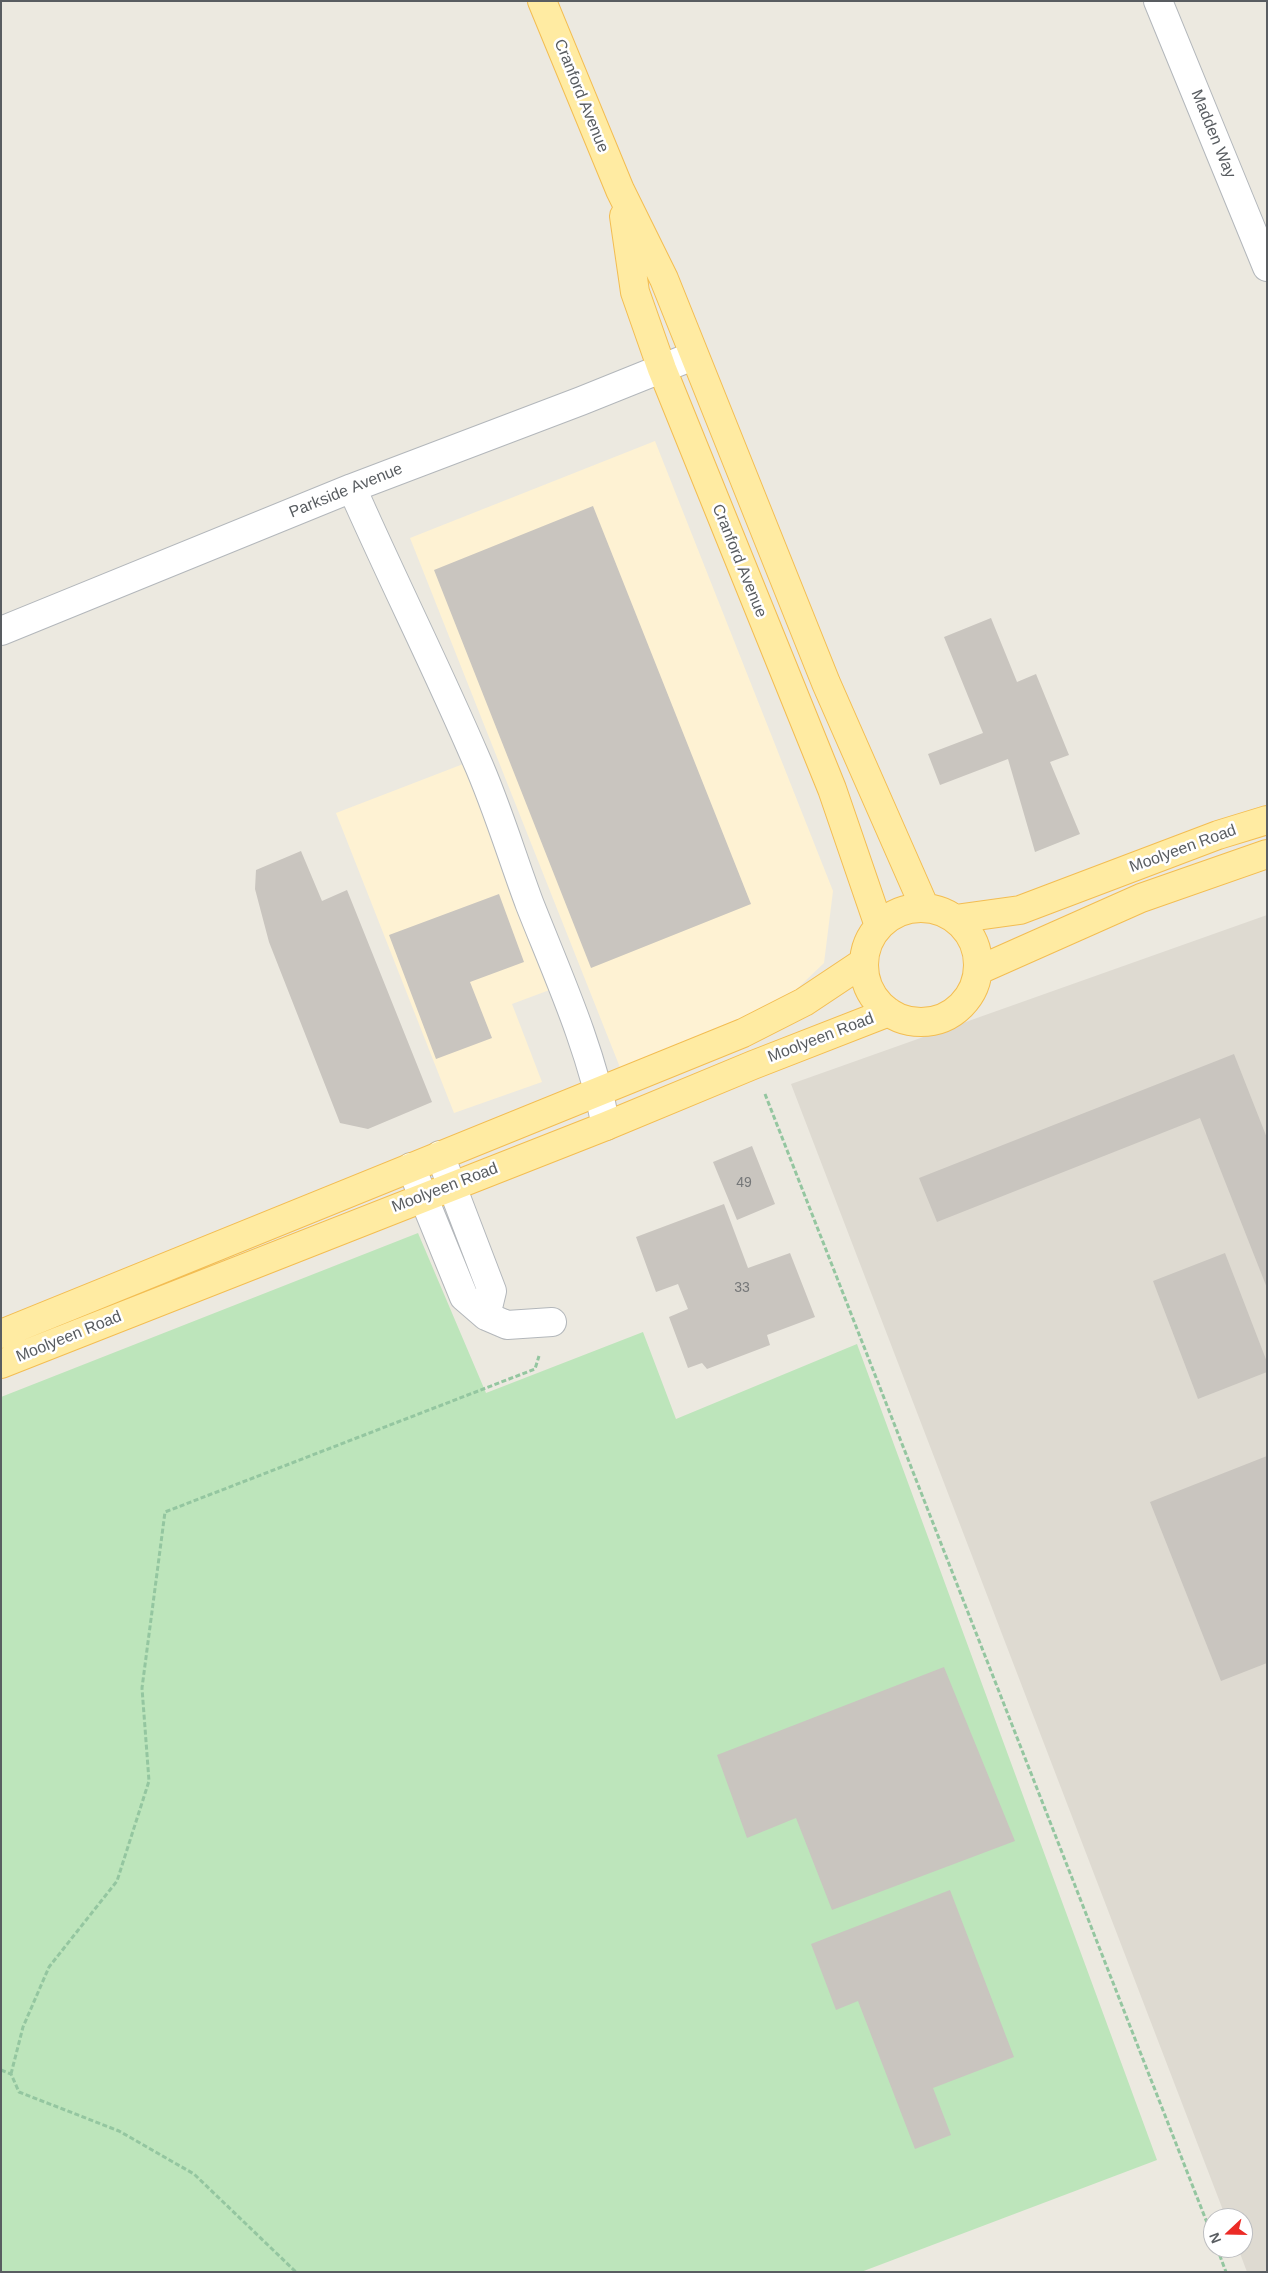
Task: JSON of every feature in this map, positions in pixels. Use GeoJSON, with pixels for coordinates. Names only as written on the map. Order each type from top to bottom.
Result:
{"type":"FeatureCollection","features":[{"type":"Feature","properties":{"kind":"main road","name":"Cranford Avenue"},"geometry":{"type":"LineString","coordinates":[[542,1],[620,190],[664,279],[693,356],[826,683],[925,908]]}},
{"type":"Feature","properties":{"kind":"main road","name":"Cranford Avenue"},"geometry":{"type":"LineString","coordinates":[[620,190],[635,292],[662,369],[832,789],[879,926]]}},
{"type":"Feature","properties":{"kind":"main road","name":"Moolyeen Road"},"geometry":{"type":"LineString","coordinates":[[1267,820],[1190,845],[1020,910],[956,919],[938,910],[925,908],[896,912],[879,926],[868,943],[864,962],[867,982],[875,998],[889,1012],[907,1020],[927,1022],[946,1017],[962,1006],[973,989],[979,970],[1141,898],[1267,854]]}},
{"type":"Feature","properties":{"kind":"main road"},"geometry":{"type":"LineString","coordinates":[[956,919],[968,932],[979,970]]}},
{"type":"Feature","properties":{"kind":"main road","name":"Moolyeen Road"},"geometry":{"type":"LineString","coordinates":[[1,1334],[743,1034],[804,1002],[864,962]]}},
{"type":"Feature","properties":{"kind":"main road","name":"Moolyeen Road"},"geometry":{"type":"LineString","coordinates":[[1,1364],[606,1126],[753,1064],[889,1012]]}},
{"type":"Feature","properties":{"kind":"street","name":"Madden Way"},"geometry":{"type":"LineString","coordinates":[[1158,1],[1267,267]]}},
{"type":"Feature","properties":{"kind":"street","name":"Parkside Avenue"},"geometry":{"type":"LineString","coordinates":[[1,631],[352,488],[693,356]]}},
{"type":"Feature","properties":{"kind":"street"},"geometry":{"type":"LineString","coordinates":[[352,488],[388,571],[477,760],[530,904],[583,1037],[600,1092],[606,1126]]}},
{"type":"Feature","properties":{"kind":"street"},"geometry":{"type":"LineString","coordinates":[[440,1155],[492,1291],[486,1316]]}},
{"type":"Feature","properties":{"kind":"street"},"geometry":{"type":"LineString","coordinates":[[411,1168],[464,1297],[486,1316],[507,1325],[552,1322]]}},
{"type":"Feature","properties":{"kind":"path"},"geometry":{"type":"LineString","coordinates":[[753,1064],[1203,2212]]}},
{"type":"Feature","properties":{"kind":"path"},"geometry":{"type":"LineString","coordinates":[[296,2272],[194,2174],[119,2131],[18,2092],[11,2074],[23,2027],[49,1967],[117,1881],[149,1781],[142,1688],[165,1512],[535,1369],[552,1322]]}},
{"type":"Feature","properties":{"kind":"path"},"geometry":{"type":"LineString","coordinates":[[1,2070],[11,2074]]}},
{"type":"Feature","properties":{"kind":"path"},"geometry":{"type":"LineString","coordinates":[[1221,2258],[1226,2272]]}},
{"type":"Feature","properties":{"kind":"shaded area"},"geometry":{"type":"Polygon","coordinates":[[[655,441],[833,891],[824,963],[777,1008],[621,1070],[410,538],[655,441]]]}},
{"type":"Feature","properties":{"kind":"shaded area"},"geometry":{"type":"Polygon","coordinates":[[[484,756],[571,982],[512,1004],[542,1082],[454,1113],[336,813],[484,756]]]}},
{"type":"Feature","properties":{"kind":"shaded area"},"geometry":{"type":"Polygon","coordinates":[[[1267,915],[1267,2272],[1247,2272],[1242,2258],[1253,2258],[1253,2208],[1222,2208],[791,1084],[1267,915]]]}},
{"type":"Feature","properties":{"kind":"green space"},"geometry":{"type":"Polygon","coordinates":[[[418,1233],[486,1393],[643,1332],[676,1419],[857,1344],[1157,2160],[861,2272],[1,2272],[1,1397],[418,1233]]]}},
{"type":"Feature","properties":{"kind":"building"},"geometry":{"type":"Polygon","coordinates":[[[593,506],[751,904],[591,968],[434,570],[593,506]]]}},
{"type":"Feature","properties":{"kind":"building"},"geometry":{"type":"Polygon","coordinates":[[[991,618],[1017,682],[1036,674],[1069,755],[1050,762],[1080,834],[1035,852],[1008,759],[940,785],[928,754],[983,733],[944,637],[991,618]]]}},
{"type":"Feature","properties":{"kind":"building"},"geometry":{"type":"Polygon","coordinates":[[[301,851],[322,901],[347,890],[432,1102],[368,1129],[340,1123],[269,942],[255,889],[256,870],[301,851]]]}},
{"type":"Feature","properties":{"kind":"building"},"geometry":{"type":"Polygon","coordinates":[[[499,894],[524,962],[470,982],[492,1038],[436,1059],[389,935],[499,894]]]}},
{"type":"Feature","properties":{"kind":"building"},"geometry":{"type":"Polygon","coordinates":[[[1234,1054],[1267,1138],[1267,1288],[1200,1118],[937,1222],[919,1178],[1234,1054]]]}},
{"type":"Feature","properties":{"kind":"building"},"geometry":{"type":"Polygon","coordinates":[[[752,1146],[775,1204],[737,1220],[713,1162],[752,1146]]]}},
{"type":"Feature","properties":{"kind":"building"},"geometry":{"type":"Polygon","coordinates":[[[724,1204],[748,1268],[790,1253],[815,1317],[767,1335],[770,1345],[707,1369],[702,1363],[688,1368],[669,1317],[688,1309],[678,1284],[656,1292],[636,1237],[724,1204]]]}},
{"type":"Feature","properties":{"kind":"building"},"geometry":{"type":"Polygon","coordinates":[[[1225,1253],[1267,1362],[1267,1372],[1198,1399],[1153,1281],[1225,1253]]]}},
{"type":"Feature","properties":{"kind":"building"},"geometry":{"type":"Polygon","coordinates":[[[1267,1456],[1267,1663],[1221,1681],[1150,1502],[1267,1456]]]}},
{"type":"Feature","properties":{"kind":"building"},"geometry":{"type":"Polygon","coordinates":[[[944,1667],[1015,1841],[832,1910],[796,1818],[747,1838],[717,1755],[944,1667]]]}},
{"type":"Feature","properties":{"kind":"building"},"geometry":{"type":"Polygon","coordinates":[[[950,1890],[1014,2057],[933,2088],[951,2135],[915,2149],[858,2001],[836,2010],[811,1944],[950,1890]]]}}]}
